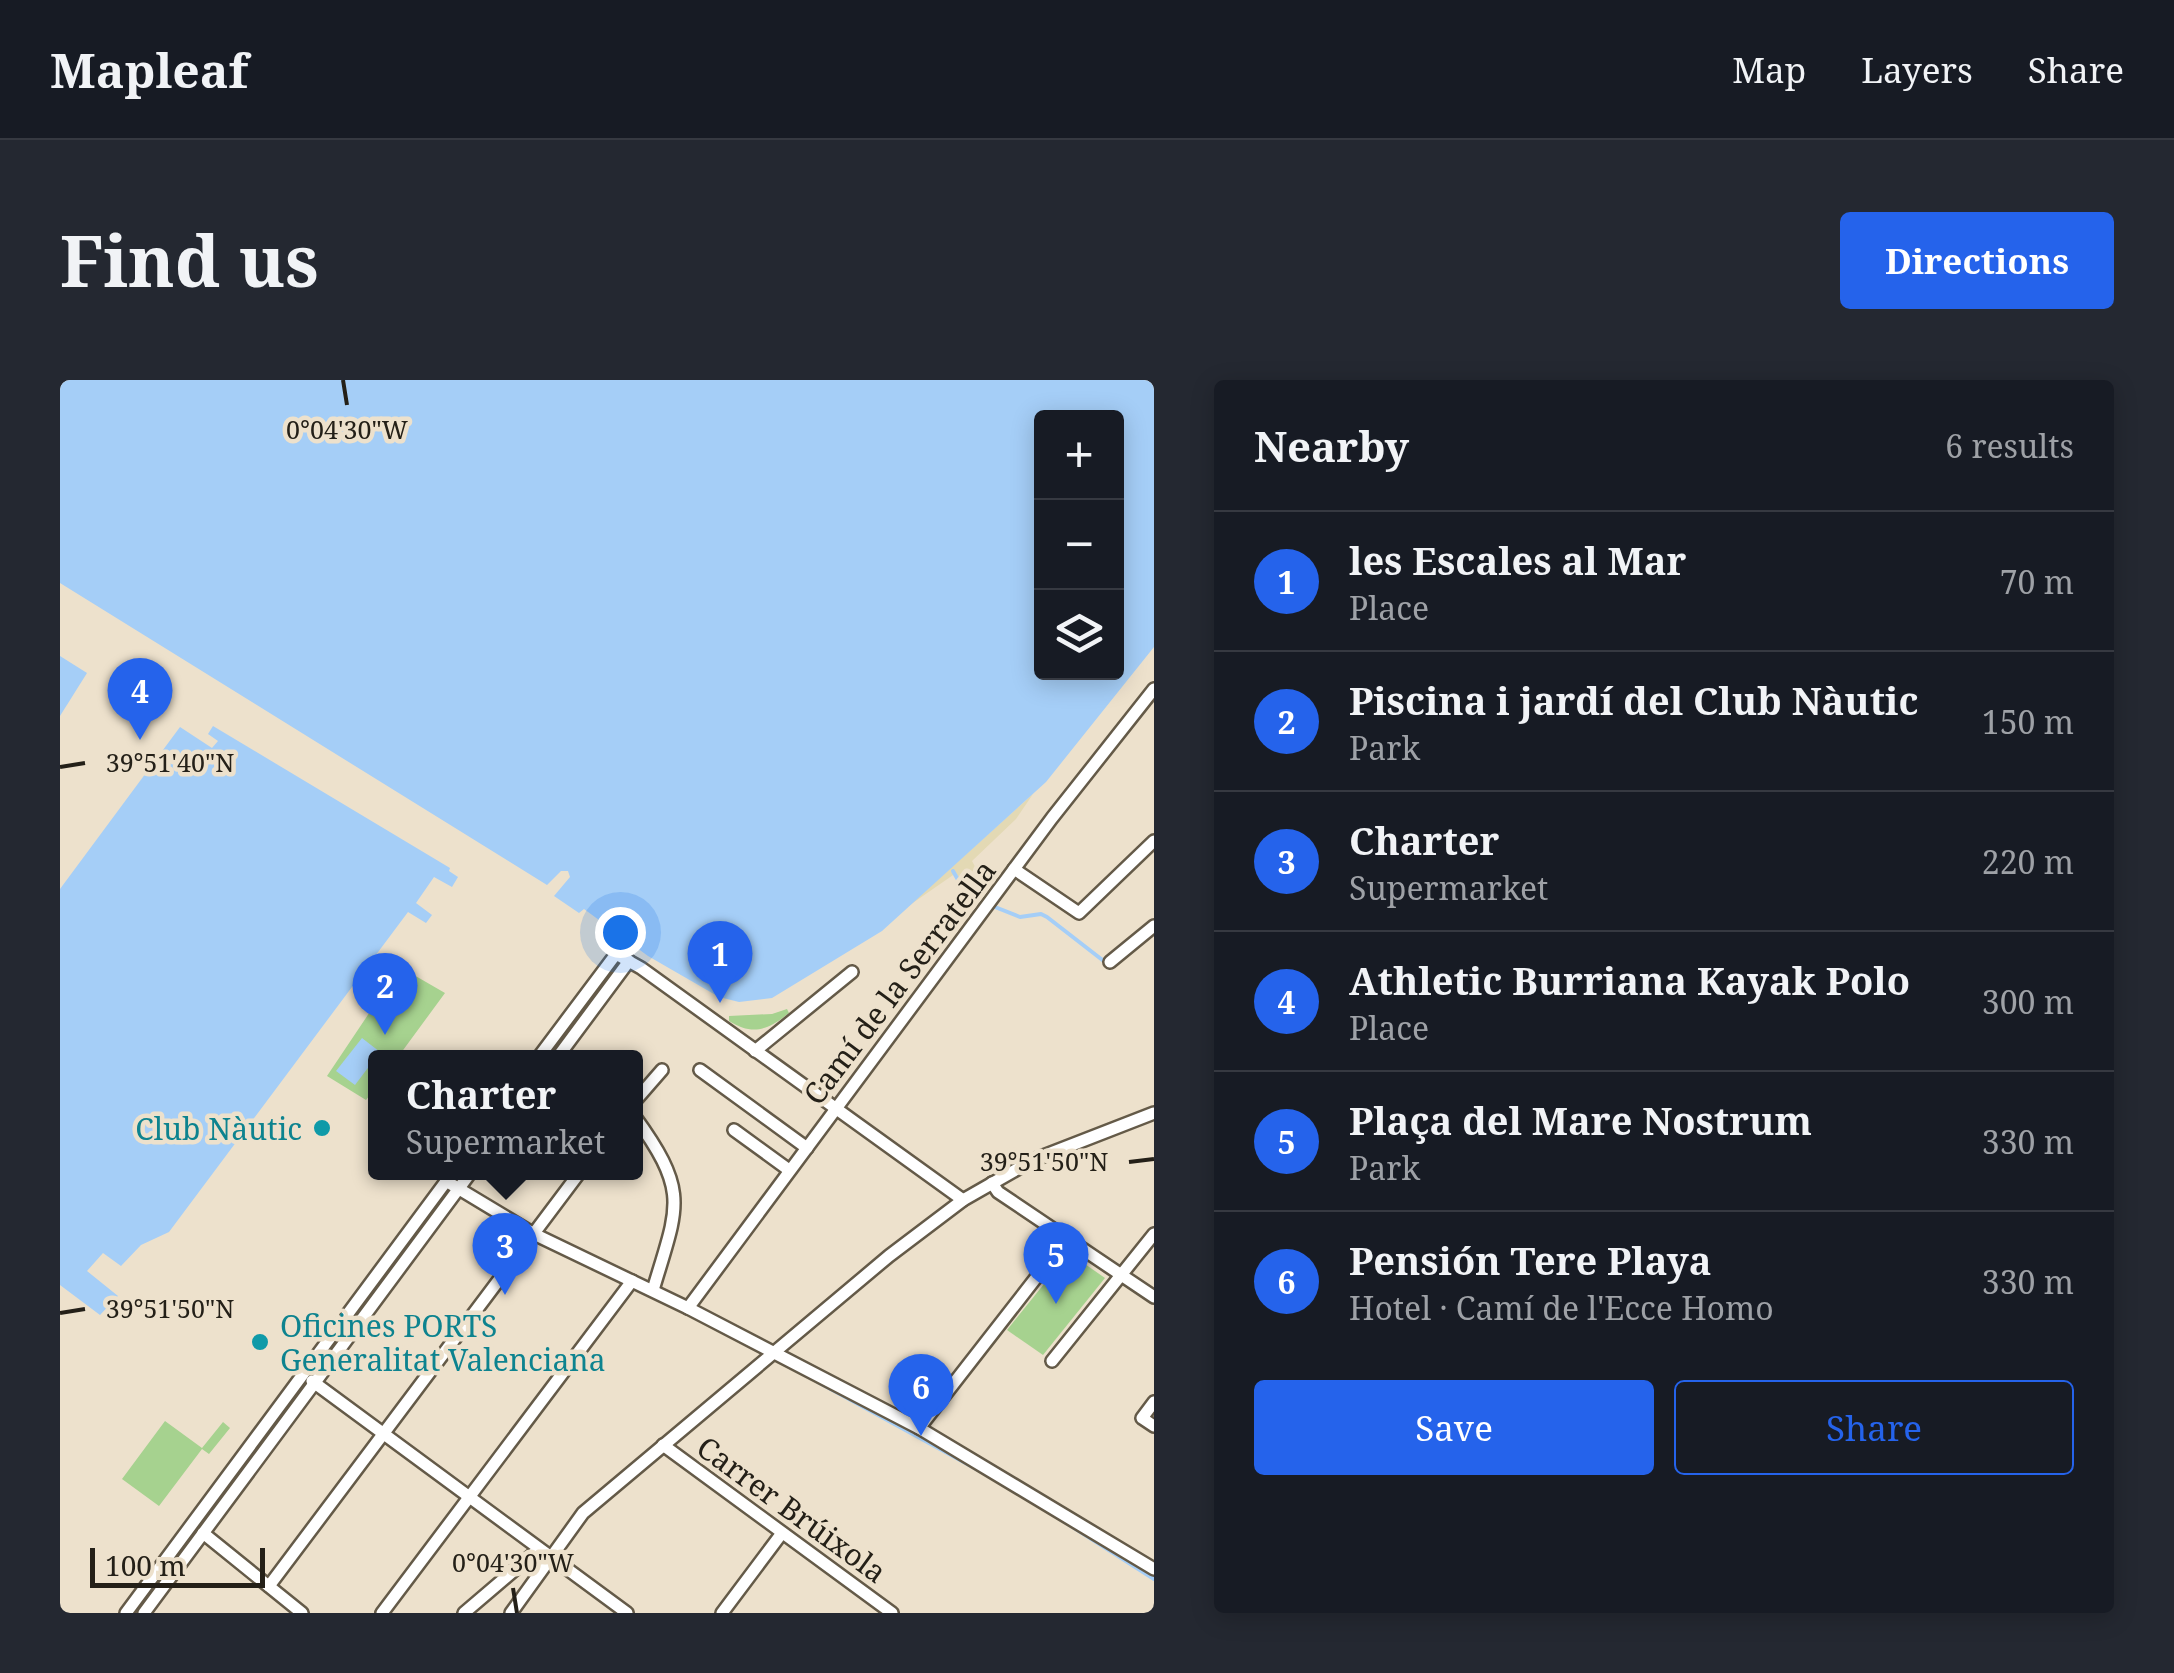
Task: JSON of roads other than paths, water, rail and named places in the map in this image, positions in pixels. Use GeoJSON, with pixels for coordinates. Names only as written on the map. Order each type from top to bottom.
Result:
{"type":"FeatureCollection","features":[{"type":"Feature","properties":{"kind":"street","name":"Camí de la Serratella"},"geometry":{"type":"LineString","coordinates":[[688,1308],[1014,869],[1154,689]]}},
{"type":"Feature","properties":{"kind":"street"},"geometry":{"type":"LineString","coordinates":[[1014,869],[1078,913],[1154,841]]}},
{"type":"Feature","properties":{"kind":"street"},"geometry":{"type":"LineString","coordinates":[[1110,962],[1154,926]]}},
{"type":"Feature","properties":{"kind":"street"},"geometry":{"type":"LineString","coordinates":[[544,1050],[616,954],[964,1200]]}},
{"type":"Feature","properties":{"kind":"street"},"geometry":{"type":"LineString","coordinates":[[563,1050],[629,960]]}},
{"type":"Feature","properties":{"kind":"street"},"geometry":{"type":"LineString","coordinates":[[754,1051],[852,972]]}},
{"type":"Feature","properties":{"kind":"street"},"geometry":{"type":"LineString","coordinates":[[643,1091],[662,1070]]}},
{"type":"Feature","properties":{"kind":"street"},"geometry":{"type":"LineString","coordinates":[[700,1070],[807,1148]]}},
{"type":"Feature","properties":{"kind":"street"},"geometry":{"type":"LineString","coordinates":[[511,1613],[583,1513],[772,1352],[964,1200],[1034,1160],[1154,1113]]}},
{"type":"Feature","properties":{"kind":"street"},"geometry":{"type":"LineString","coordinates":[[643,1128],[660,1151],[675,1186],[675,1215],[653,1290]]}},
{"type":"Feature","properties":{"kind":"street"},"geometry":{"type":"LineString","coordinates":[[734,1130],[789,1170]]}},
{"type":"Feature","properties":{"kind":"street"},"geometry":{"type":"LineString","coordinates":[[126,1613],[447,1180]]}},
{"type":"Feature","properties":{"kind":"street"},"geometry":{"type":"LineString","coordinates":[[452,1180],[534,1234],[653,1290],[919,1428],[1154,1569]]}},
{"type":"Feature","properties":{"kind":"street"},"geometry":{"type":"LineString","coordinates":[[150,1611],[465,1180]]}},
{"type":"Feature","properties":{"kind":"street"},"geometry":{"type":"LineString","coordinates":[[269,1586],[574,1180]]}},
{"type":"Feature","properties":{"kind":"street"},"geometry":{"type":"LineString","coordinates":[[992,1183],[998,1192],[1154,1297]]}},
{"type":"Feature","properties":{"kind":"street"},"geometry":{"type":"LineString","coordinates":[[1052,1360],[1154,1234]]}},
{"type":"Feature","properties":{"kind":"street"},"geometry":{"type":"LineString","coordinates":[[919,1428],[1066,1238]]}},
{"type":"Feature","properties":{"kind":"street"},"geometry":{"type":"LineString","coordinates":[[382,1613],[632,1280]]}},
{"type":"Feature","properties":{"kind":"street"},"geometry":{"type":"LineString","coordinates":[[303,1374],[627,1613]]}},
{"type":"Feature","properties":{"kind":"street"},"geometry":{"type":"LineString","coordinates":[[1154,1402],[1142,1418],[1154,1426]]}},
{"type":"Feature","properties":{"kind":"street","name":"Carrer Brúixola"},"geometry":{"type":"LineString","coordinates":[[662,1445],[892,1613]]}},
{"type":"Feature","properties":{"kind":"street"},"geometry":{"type":"LineString","coordinates":[[722,1613],[782,1533]]}},
{"type":"Feature","properties":{"kind":"street"},"geometry":{"type":"LineString","coordinates":[[203,1534],[302,1613]]}},
{"type":"Feature","properties":{"kind":"street"},"geometry":{"type":"LineString","coordinates":[[464,1613],[539,1548]]}},
{"type":"Feature","properties":{"kind":"water"},"geometry":{"type":"Polygon","coordinates":[[[60,380],[1154,380],[1154,647],[1046,782],[882,931],[772,998],[739,1002],[719,997],[648,956],[584,909],[579,913],[554,896],[570,877],[568,871],[561,871],[547,885],[60,583],[60,380]]]}},
{"type":"Feature","properties":{"kind":"water"},"geometry":{"type":"Polygon","coordinates":[[[60,656],[87,673],[60,716],[60,656]]]}},
{"type":"Feature","properties":{"kind":"water"},"geometry":{"type":"Polygon","coordinates":[[[213,726],[450,868],[458,877],[452,887],[434,877],[416,903],[432,915],[426,923],[408,912],[169,1232],[141,1245],[121,1266],[103,1253],[87,1271],[118,1296],[100,1315],[60,1285],[60,889],[180,727],[212,748],[218,741],[208,734],[213,726]]]}},
{"type":"Feature","properties":{"kind":"water"},"geometry":{"type":"Polygon","coordinates":[[[362,1038],[377,1050],[368,1050],[368,1068],[355,1085],[336,1071],[362,1038]]]}},
{"type":"Feature","properties":{"kind":"waterway"},"geometry":{"type":"LineString","coordinates":[[953,871],[965,892],[974,896]]}},
{"type":"Feature","properties":{"kind":"waterway"},"geometry":{"type":"LineString","coordinates":[[995,907],[1020,917],[1041,914],[1105,962]]}},
{"type":"Feature","properties":{"kind":"waterway"},"geometry":{"type":"LineString","coordinates":[[818,1382],[980,1471]]}},
{"type":"Feature","properties":{"kind":"waterway"},"geometry":{"type":"LineString","coordinates":[[1057,1517],[1154,1579]]}},
{"type":"Feature","properties":{"kind":"place","name":"Athletic Burriana Kayak Polo"},"geometry":{"type":"Point","coordinates":[140,740]}},
{"type":"Feature","properties":{"kind":"place","name":"les Escales al Mar"},"geometry":{"type":"Point","coordinates":[720,1003]}},
{"type":"Feature","properties":{"kind":"place","name":"Piscina i jardí del Club Nàutic"},"geometry":{"type":"Point","coordinates":[385,1035]}},
{"type":"Feature","properties":{"kind":"place","name":"Club Nàutic"},"geometry":{"type":"Point","coordinates":[322,1128]}},
{"type":"Feature","properties":{"kind":"place","name":"Charter"},"geometry":{"type":"Point","coordinates":[505,1295]}},
{"type":"Feature","properties":{"kind":"place","name":"Plaça del Mare Nostrum"},"geometry":{"type":"Point","coordinates":[1056,1304]}},
{"type":"Feature","properties":{"kind":"place","name":"Oficines PORTS Generalitat Valenciana"},"geometry":{"type":"Point","coordinates":[260,1342]}},
{"type":"Feature","properties":{"kind":"place","name":"Pensión Tere Playa"},"geometry":{"type":"Point","coordinates":[921,1436]}}]}
